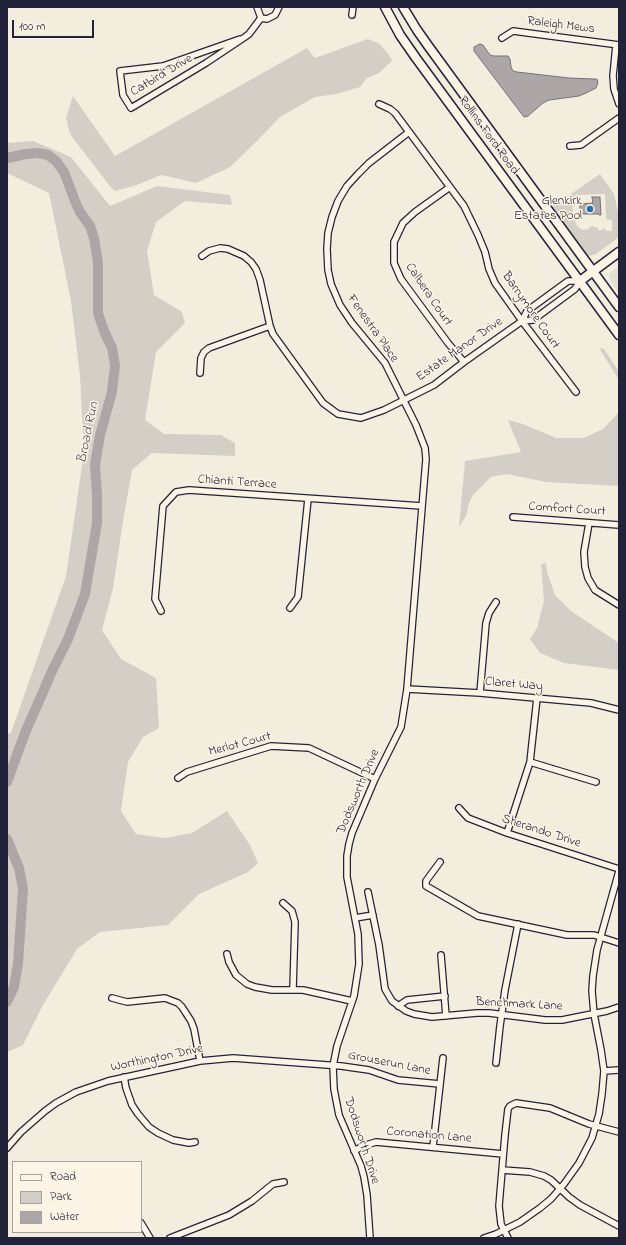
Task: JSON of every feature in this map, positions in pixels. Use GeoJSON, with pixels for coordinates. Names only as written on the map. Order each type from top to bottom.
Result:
{"type":"FeatureCollection","features":[{"type":"Feature","properties":{"kind":"main road","name":"Rollins Ford Road"},"geometry":{"type":"LineString","coordinates":[[385,7],[400,35],[416,58],[619,335]]}},
{"type":"Feature","properties":{"kind":"main road","name":"Rollins Ford Road"},"geometry":{"type":"LineString","coordinates":[[403,7],[425,41],[619,307]]}},
{"type":"Feature","properties":{"kind":"main road","name":"Estate Manor Drive"},"geometry":{"type":"LineString","coordinates":[[580,281],[619,252]]}},
{"type":"Feature","properties":{"kind":"street"},"geometry":{"type":"LineString","coordinates":[[257,7],[261,18]]}},
{"type":"Feature","properties":{"kind":"street","name":"Catbird Drive"},"geometry":{"type":"LineString","coordinates":[[240,39],[163,66],[120,71],[123,95],[131,108],[206,62],[248,34],[261,18],[267,19],[274,16],[279,7]]}},
{"type":"Feature","properties":{"kind":"street"},"geometry":{"type":"LineString","coordinates":[[352,15],[353,7]]}},
{"type":"Feature","properties":{"kind":"street","name":"Raleigh Mews"},"geometry":{"type":"LineString","coordinates":[[502,38],[513,31],[618,45]]}},
{"type":"Feature","properties":{"kind":"street"},"geometry":{"type":"LineString","coordinates":[[618,45],[613,76],[614,89],[619,104]]}},
{"type":"Feature","properties":{"kind":"street","name":"Barrymore Court"},"geometry":{"type":"LineString","coordinates":[[379,104],[395,113],[464,206],[485,252],[489,269],[495,283],[576,392]]}},
{"type":"Feature","properties":{"kind":"street"},"geometry":{"type":"LineString","coordinates":[[570,146],[582,145],[619,118]]}},
{"type":"Feature","properties":{"kind":"street","name":"Fenestra Place"},"geometry":{"type":"LineString","coordinates":[[403,401],[385,363],[352,323],[340,305],[331,284],[328,270],[327,249],[328,233],[332,217],[338,201],[347,186],[369,163],[409,132]]}},
{"type":"Feature","properties":{"kind":"street","name":"Calbera Court"},"geometry":{"type":"LineString","coordinates":[[450,187],[415,212],[403,223],[394,242],[394,263],[401,279],[464,362]]}},
{"type":"Feature","properties":{"kind":"street","name":"Estate Manor Drive"},"geometry":{"type":"LineString","coordinates":[[202,256],[209,251],[220,248],[228,249],[244,256],[256,269],[260,280],[270,326],[277,340],[323,403],[338,414],[361,418],[384,410],[434,385],[522,321],[527,311],[568,281],[580,281],[576,289],[533,320],[522,321]]}},
{"type":"Feature","properties":{"kind":"street"},"geometry":{"type":"LineString","coordinates":[[200,373],[201,358],[204,352],[209,348],[270,326]]}},
{"type":"Feature","properties":{"kind":"street","name":"Dodsworth Drive"},"geometry":{"type":"LineString","coordinates":[[370,1238],[367,1188],[361,1166],[342,1125],[334,1089],[333,1066],[339,1035],[352,1001],[359,964],[359,949],[355,918],[347,877],[347,856],[349,844],[374,779],[401,727],[407,689],[426,459],[425,448],[416,425],[403,401]]}},
{"type":"Feature","properties":{"kind":"street","name":"Chianti Terrace"},"geometry":{"type":"LineString","coordinates":[[161,611],[155,599],[163,506],[176,492],[189,490],[422,506]]}},
{"type":"Feature","properties":{"kind":"street"},"geometry":{"type":"LineString","coordinates":[[290,608],[298,597],[308,499]]}},
{"type":"Feature","properties":{"kind":"street","name":"Comfort Court"},"geometry":{"type":"LineString","coordinates":[[513,518],[619,525]]}},
{"type":"Feature","properties":{"kind":"street"},"geometry":{"type":"LineString","coordinates":[[589,523],[584,552],[585,567],[588,578],[596,590],[619,605]]}},
{"type":"Feature","properties":{"kind":"street"},"geometry":{"type":"LineString","coordinates":[[480,693],[486,623],[489,613],[496,602]]}},
{"type":"Feature","properties":{"kind":"street","name":"Claret Way"},"geometry":{"type":"LineString","coordinates":[[407,689],[591,702],[619,710]]}},
{"type":"Feature","properties":{"kind":"street"},"geometry":{"type":"LineString","coordinates":[[506,833],[530,762],[537,698]]}},
{"type":"Feature","properties":{"kind":"street","name":"Merlot Court"},"geometry":{"type":"LineString","coordinates":[[178,778],[187,772],[271,746],[309,748],[374,779]]}},
{"type":"Feature","properties":{"kind":"street"},"geometry":{"type":"LineString","coordinates":[[530,762],[596,782]]}},
{"type":"Feature","properties":{"kind":"street","name":"Sherando Drive"},"geometry":{"type":"LineString","coordinates":[[459,808],[468,818],[506,833],[619,870]]}},
{"type":"Feature","properties":{"kind":"street"},"geometry":{"type":"LineString","coordinates":[[440,862],[426,881],[428,888],[478,916],[567,935],[588,934],[602,936],[619,943]]}},
{"type":"Feature","properties":{"kind":"street"},"geometry":{"type":"LineString","coordinates":[[484,1238],[520,1222],[540,1208],[560,1189],[579,1164],[596,1126],[602,1094],[604,1071],[602,1050],[594,1014],[592,991],[593,976],[596,956],[619,870]]}},
{"type":"Feature","properties":{"kind":"street","name":"Benchmark Lane"},"geometry":{"type":"LineString","coordinates":[[368,892],[379,945],[385,990],[392,1001],[398,1006],[414,1014],[432,1018],[477,1013],[501,1014],[530,1019],[562,1020],[594,1014],[619,1007]]}},
{"type":"Feature","properties":{"kind":"street"},"geometry":{"type":"LineString","coordinates":[[283,903],[292,911],[295,922],[293,989]]}},
{"type":"Feature","properties":{"kind":"street"},"geometry":{"type":"LineString","coordinates":[[355,918],[373,916]]}},
{"type":"Feature","properties":{"kind":"street"},"geometry":{"type":"LineString","coordinates":[[496,1063],[501,1014],[518,924]]}},
{"type":"Feature","properties":{"kind":"street"},"geometry":{"type":"LineString","coordinates":[[227,954],[231,968],[236,975],[247,984],[263,989],[313,991],[352,1001]]}},
{"type":"Feature","properties":{"kind":"street"},"geometry":{"type":"LineString","coordinates":[[441,955],[446,1016]]}},
{"type":"Feature","properties":{"kind":"street"},"geometry":{"type":"LineString","coordinates":[[398,1006],[408,1000],[445,996]]}},
{"type":"Feature","properties":{"kind":"street"},"geometry":{"type":"LineString","coordinates":[[112,998],[126,1002],[165,998],[178,1003],[191,1021],[200,1061]]}},
{"type":"Feature","properties":{"kind":"street","name":"Worthington Drive"},"geometry":{"type":"LineString","coordinates":[[7,1148],[9,1141],[56,1103],[76,1092],[124,1077],[200,1061],[233,1058],[333,1066]]}},
{"type":"Feature","properties":{"kind":"street","name":"Grouserun Lane"},"geometry":{"type":"LineString","coordinates":[[433,1147],[443,1058]]}},
{"type":"Feature","properties":{"kind":"street","name":"Grouserun Lane"},"geometry":{"type":"LineString","coordinates":[[333,1066],[369,1070],[398,1080],[440,1084]]}},
{"type":"Feature","properties":{"kind":"street"},"geometry":{"type":"LineString","coordinates":[[604,1071],[619,1070]]}},
{"type":"Feature","properties":{"kind":"street"},"geometry":{"type":"LineString","coordinates":[[124,1077],[126,1088],[132,1104],[149,1127],[173,1140],[195,1142]]}},
{"type":"Feature","properties":{"kind":"street"},"geometry":{"type":"LineString","coordinates":[[508,1238],[499,1215],[499,1206],[508,1109],[513,1104],[550,1108],[596,1126],[619,1132]]}},
{"type":"Feature","properties":{"kind":"street","name":"Coronation Lane"},"geometry":{"type":"LineString","coordinates":[[354,1151],[363,1146],[376,1142],[503,1154]]}},
{"type":"Feature","properties":{"kind":"street"},"geometry":{"type":"LineString","coordinates":[[502,1170],[538,1174],[551,1180],[580,1205],[619,1226]]}},
{"type":"Feature","properties":{"kind":"street"},"geometry":{"type":"LineString","coordinates":[[170,1238],[229,1215],[252,1202],[273,1184],[284,1182]]}},
{"type":"Feature","properties":{"kind":"street"},"geometry":{"type":"LineString","coordinates":[[142,1225],[150,1238]]}},
{"type":"Feature","properties":{"kind":"shaded area"},"geometry":{"type":"Polygon","coordinates":[[[619,266],[619,293],[609,279],[609,275],[619,266]]]}},
{"type":"Feature","properties":{"kind":"green space"},"geometry":{"type":"Polygon","coordinates":[[[368,39],[380,44],[392,61],[379,73],[367,78],[360,87],[336,94],[315,97],[280,117],[230,167],[196,183],[161,175],[137,185],[115,191],[70,134],[66,118],[73,96],[115,156],[307,48],[315,58],[368,39]]]}},
{"type":"Feature","properties":{"kind":"green space"},"geometry":{"type":"Polygon","coordinates":[[[33,141],[71,157],[110,206],[157,186],[230,195],[232,205],[185,201],[156,222],[147,251],[154,295],[182,312],[185,323],[156,352],[145,420],[164,434],[221,435],[235,443],[235,456],[152,453],[132,470],[113,588],[102,630],[121,659],[156,678],[159,728],[143,737],[128,762],[121,811],[136,834],[165,838],[192,833],[227,811],[250,845],[258,863],[248,872],[199,894],[168,925],[100,932],[77,949],[43,1005],[23,1045],[7,1052],[7,734],[11,733],[66,576],[84,452],[80,376],[71,301],[49,193],[7,173],[7,143],[33,141]]]}},
{"type":"Feature","properties":{"kind":"green space"},"geometry":{"type":"Polygon","coordinates":[[[600,174],[614,194],[619,216],[619,237],[596,254],[589,256],[552,207],[600,174]],[[605,194],[577,195],[572,202],[573,218],[579,228],[583,230],[588,229],[593,225],[593,227],[597,227],[598,230],[603,230],[603,228],[606,229],[606,231],[611,231],[612,220],[606,219],[605,194]]]}},
{"type":"Feature","properties":{"kind":"green space"},"geometry":{"type":"Polygon","coordinates":[[[599,348],[604,349],[619,372],[619,380],[599,348]]]}},
{"type":"Feature","properties":{"kind":"green space"},"geometry":{"type":"Polygon","coordinates":[[[619,412],[619,486],[546,482],[507,474],[491,477],[473,495],[469,503],[466,516],[459,527],[465,461],[521,452],[508,420],[523,424],[556,438],[583,438],[603,429],[619,412]]]}},
{"type":"Feature","properties":{"kind":"green space"},"geometry":{"type":"Polygon","coordinates":[[[546,563],[547,572],[555,595],[571,611],[619,643],[619,670],[564,663],[540,653],[530,639],[537,628],[544,601],[541,564],[546,563]]]}},
{"type":"Feature","properties":{"kind":"water"},"geometry":{"type":"Polygon","coordinates":[[[480,44],[483,45],[490,55],[508,56],[513,71],[569,78],[597,79],[598,83],[596,88],[579,96],[549,100],[543,103],[528,116],[524,117],[474,51],[474,47],[480,44]]]}},
{"type":"Feature","properties":{"kind":"water","name":"Glenkirk Estates Pool"},"geometry":{"type":"Polygon","coordinates":[[[592,197],[600,197],[601,215],[580,214],[580,204],[593,203],[592,197]]]}},
{"type":"Feature","properties":{"kind":"waterway","name":"Broad Run"},"geometry":{"type":"LineString","coordinates":[[7,158],[38,153],[48,155],[56,161],[64,172],[75,201],[80,212],[90,226],[94,238],[98,263],[98,313],[112,348],[115,365],[112,392],[100,435],[95,465],[97,523],[85,594],[68,639],[25,733],[7,782]]}},
{"type":"Feature","properties":{"kind":"waterway","name":"Broad Run"},"geometry":{"type":"LineString","coordinates":[[7,839],[19,868],[23,889],[18,964],[14,987],[7,1002]]}},
{"type":"Feature","properties":{"kind":"place","name":"Glenkirk Estates Pool"},"geometry":{"type":"Point","coordinates":[590,209]}}]}
